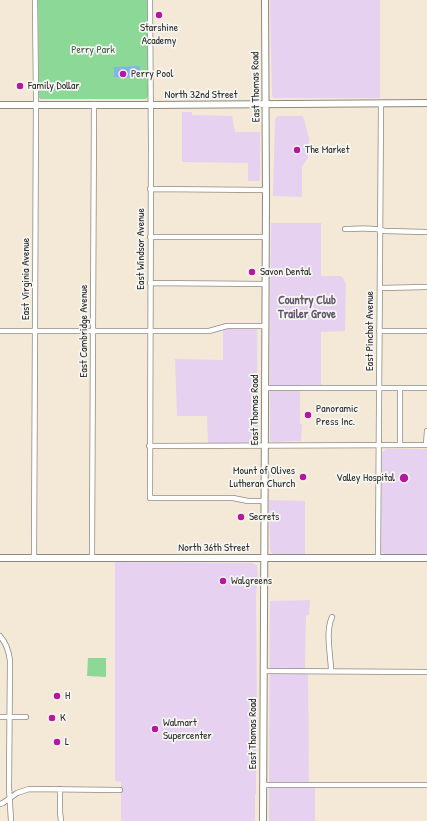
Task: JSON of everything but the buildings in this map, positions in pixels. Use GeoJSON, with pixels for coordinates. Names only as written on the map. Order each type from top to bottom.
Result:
{"type":"FeatureCollection","features":[{"type":"Feature","properties":{"kind":"main road","name":"East Thomas Road"},"geometry":{"type":"LineString","coordinates":[[263,821],[266,237],[265,0]]}},
{"type":"Feature","properties":{"kind":"main road","name":"North 32nd Street"},"geometry":{"type":"LineString","coordinates":[[0,105],[427,103]]}},
{"type":"Feature","properties":{"kind":"main road","name":"North 36th Street"},"geometry":{"type":"LineString","coordinates":[[0,558],[427,558]]}},
{"type":"Feature","properties":{"kind":"street","name":"East Virginia Avenue"},"geometry":{"type":"LineString","coordinates":[[34,558],[35,0]]}},
{"type":"Feature","properties":{"kind":"street","name":"East Windsor Avenue"},"geometry":{"type":"LineString","coordinates":[[150,0],[150,498],[233,498],[248,501],[264,501]]}},
{"type":"Feature","properties":{"kind":"street","name":"East Pinchot Avenue"},"geometry":{"type":"LineString","coordinates":[[378,558],[381,103]]}},
{"type":"Feature","properties":{"kind":"street","name":"East Cambridge Avenue"},"geometry":{"type":"LineString","coordinates":[[92,558],[94,104]]}},
{"type":"Feature","properties":{"kind":"street"},"geometry":{"type":"LineString","coordinates":[[150,189],[266,190]]}},
{"type":"Feature","properties":{"kind":"street"},"geometry":{"type":"LineString","coordinates":[[345,229],[380,229],[385,231],[427,232]]}},
{"type":"Feature","properties":{"kind":"street"},"geometry":{"type":"LineString","coordinates":[[150,237],[266,237]]}},
{"type":"Feature","properties":{"kind":"street"},"geometry":{"type":"LineString","coordinates":[[150,283],[265,284]]}},
{"type":"Feature","properties":{"kind":"street"},"geometry":{"type":"LineString","coordinates":[[380,288],[427,287]]}},
{"type":"Feature","properties":{"kind":"street"},"geometry":{"type":"LineString","coordinates":[[0,331],[209,331],[227,326],[265,326]]}},
{"type":"Feature","properties":{"kind":"street"},"geometry":{"type":"LineString","coordinates":[[379,331],[427,331]]}},
{"type":"Feature","properties":{"kind":"street"},"geometry":{"type":"LineString","coordinates":[[265,388],[427,388]]}},
{"type":"Feature","properties":{"kind":"street"},"geometry":{"type":"LineString","coordinates":[[400,388],[400,445]]}},
{"type":"Feature","properties":{"kind":"street"},"geometry":{"type":"LineString","coordinates":[[149,446],[427,445],[427,431]]}},
{"type":"Feature","properties":{"kind":"street"},"geometry":{"type":"LineString","coordinates":[[331,671],[329,654],[330,624],[332,617]]}},
{"type":"Feature","properties":{"kind":"street"},"geometry":{"type":"LineString","coordinates":[[0,636],[6,644],[10,656],[9,797],[11,821]]}},
{"type":"Feature","properties":{"kind":"street"},"geometry":{"type":"LineString","coordinates":[[264,671],[427,672]]}},
{"type":"Feature","properties":{"kind":"street"},"geometry":{"type":"LineString","coordinates":[[0,717],[26,717]]}},
{"type":"Feature","properties":{"kind":"street"},"geometry":{"type":"LineString","coordinates":[[263,785],[427,785]]}},
{"type":"Feature","properties":{"kind":"street"},"geometry":{"type":"LineString","coordinates":[[0,804],[17,792],[29,789],[120,790]]}},
{"type":"Feature","properties":{"kind":"street"},"geometry":{"type":"LineString","coordinates":[[60,789],[59,805],[61,821]]}},
{"type":"Feature","properties":{"kind":"shaded area"},"geometry":{"type":"Polygon","coordinates":[[[270,0],[380,0],[380,98],[274,98],[272,96],[270,0]]]}},
{"type":"Feature","properties":{"kind":"shaded area"},"geometry":{"type":"Polygon","coordinates":[[[182,112],[192,112],[192,115],[232,116],[235,132],[260,132],[260,181],[248,181],[248,163],[182,162],[182,112]]]}},
{"type":"Feature","properties":{"kind":"shaded area"},"geometry":{"type":"Polygon","coordinates":[[[278,116],[303,116],[309,138],[308,158],[302,166],[302,197],[273,196],[275,119],[278,116]]]}},
{"type":"Feature","properties":{"kind":"shaded area"},"geometry":{"type":"Polygon","coordinates":[[[271,223],[321,223],[321,276],[340,276],[346,284],[345,331],[321,332],[321,385],[300,385],[300,424],[302,424],[301,441],[270,441],[271,223]]]}},
{"type":"Feature","properties":{"kind":"shaded area"},"geometry":{"type":"Polygon","coordinates":[[[223,323],[257,323],[258,443],[208,443],[207,416],[177,416],[175,359],[223,360],[223,323]]]}},
{"type":"Feature","properties":{"kind":"shaded area"},"geometry":{"type":"Polygon","coordinates":[[[387,449],[427,449],[427,554],[384,554],[381,552],[382,453],[387,449]]]}},
{"type":"Feature","properties":{"kind":"shaded area"},"geometry":{"type":"Polygon","coordinates":[[[269,500],[305,501],[305,555],[276,555],[271,552],[269,500]]]}},
{"type":"Feature","properties":{"kind":"shaded area"},"geometry":{"type":"Polygon","coordinates":[[[115,562],[252,563],[257,565],[257,722],[255,821],[121,821],[121,782],[115,781],[115,562]]]}},
{"type":"Feature","properties":{"kind":"shaded area"},"geometry":{"type":"Polygon","coordinates":[[[310,600],[309,615],[306,615],[305,668],[308,674],[309,787],[315,787],[315,821],[269,821],[270,601],[310,600]]]}},
{"type":"Feature","properties":{"kind":"green space","name":"Perry Park"},"geometry":{"type":"Polygon","coordinates":[[[38,0],[147,0],[147,98],[40,99],[38,0]]]}},
{"type":"Feature","properties":{"kind":"green space"},"geometry":{"type":"Polygon","coordinates":[[[88,658],[106,658],[106,677],[87,676],[88,658]]]}},
{"type":"Feature","properties":{"kind":"water"},"geometry":{"type":"Polygon","coordinates":[[[140,66],[140,77],[114,77],[114,67],[140,66]]]}},
{"type":"Feature","properties":{"kind":"place","name":"Starshine Academy"},"geometry":{"type":"Point","coordinates":[159,15]}},
{"type":"Feature","properties":{"kind":"place","name":"Perry Pool"},"geometry":{"type":"Point","coordinates":[123,74]}},
{"type":"Feature","properties":{"kind":"place","name":"Family Dollar"},"geometry":{"type":"Point","coordinates":[20,86]}},
{"type":"Feature","properties":{"kind":"place","name":"The Market"},"geometry":{"type":"Point","coordinates":[297,150]}},
{"type":"Feature","properties":{"kind":"place","name":"Savon Dental"},"geometry":{"type":"Point","coordinates":[252,272]}},
{"type":"Feature","properties":{"kind":"place","name":"Panoramic Press Inc."},"geometry":{"type":"Point","coordinates":[308,415]}},
{"type":"Feature","properties":{"kind":"place","name":"Mount of Olives Lutheran Church"},"geometry":{"type":"Point","coordinates":[303,477]}},
{"type":"Feature","properties":{"kind":"place","name":"Valley Hospital"},"geometry":{"type":"Point","coordinates":[404,478]}},
{"type":"Feature","properties":{"kind":"place","name":"Secrets"},"geometry":{"type":"Point","coordinates":[241,517]}},
{"type":"Feature","properties":{"kind":"place","name":"Walgreens"},"geometry":{"type":"Point","coordinates":[223,581]}},
{"type":"Feature","properties":{"kind":"place","name":"H"},"geometry":{"type":"Point","coordinates":[57,696]}},
{"type":"Feature","properties":{"kind":"place","name":"K"},"geometry":{"type":"Point","coordinates":[52,718]}},
{"type":"Feature","properties":{"kind":"place","name":"Walmart Supercenter"},"geometry":{"type":"Point","coordinates":[155,729]}},
{"type":"Feature","properties":{"kind":"place","name":"L"},"geometry":{"type":"Point","coordinates":[57,742]}},
{"type":"Feature","properties":{"kind":"district","name":"Country Club Trailer Grove"},"geometry":{"type":"Point","coordinates":[307,308]}}]}
